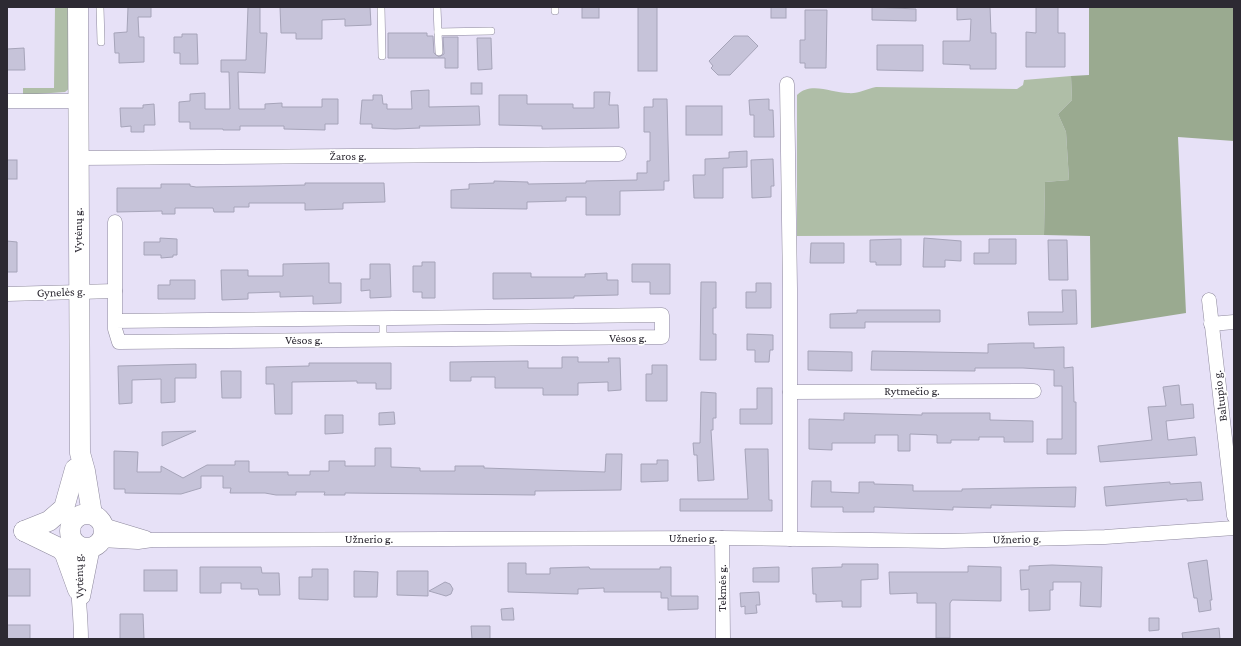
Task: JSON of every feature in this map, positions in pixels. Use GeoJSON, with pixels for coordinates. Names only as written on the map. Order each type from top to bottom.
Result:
{"type":"FeatureCollection","features":[{"type":"Feature","properties":{"kind":"main road","name":"Vytėnų g."},"geometry":{"type":"LineString","coordinates":[[78,7],[77,461],[85,471],[88,531]]}},
{"type":"Feature","properties":{"kind":"main road"},"geometry":{"type":"LineString","coordinates":[[16,531],[49,521],[64,508],[77,461]]}},
{"type":"Feature","properties":{"kind":"main road"},"geometry":{"type":"LineString","coordinates":[[16,531],[61,549],[65,554],[79,598]]}},
{"type":"Feature","properties":{"kind":"main road","name":"Užnerio g."},"geometry":{"type":"LineString","coordinates":[[16,531],[88,531]]}},
{"type":"Feature","properties":{"kind":"street"},"geometry":{"type":"LineString","coordinates":[[787,84],[790,538]]}},
{"type":"Feature","properties":{"kind":"street"},"geometry":{"type":"LineString","coordinates":[[7,101],[78,101]]}},
{"type":"Feature","properties":{"kind":"street","name":"Žaros g."},"geometry":{"type":"LineString","coordinates":[[78,158],[619,154]]}},
{"type":"Feature","properties":{"kind":"street"},"geometry":{"type":"LineString","coordinates":[[115,222],[115,321]]}},
{"type":"Feature","properties":{"kind":"street","name":"Gynelės g."},"geometry":{"type":"LineString","coordinates":[[7,294],[115,291]]}},
{"type":"Feature","properties":{"kind":"street","name":"Baltupio g."},"geometry":{"type":"LineString","coordinates":[[1209,300],[1234,526]]}},
{"type":"Feature","properties":{"kind":"street","name":"Vėsos g."},"geometry":{"type":"LineString","coordinates":[[662,315],[662,337],[119,342],[115,329],[115,321],[383,317],[662,315]]}},
{"type":"Feature","properties":{"kind":"street"},"geometry":{"type":"LineString","coordinates":[[1211,324],[1234,322]]}},
{"type":"Feature","properties":{"kind":"street","name":"Rytmečio g."},"geometry":{"type":"LineString","coordinates":[[790,392],[1034,391]]}},
{"type":"Feature","properties":{"kind":"street","name":"Užnerio g."},"geometry":{"type":"LineString","coordinates":[[88,531],[138,542],[152,540],[722,538],[943,541],[1090,537],[1234,526]]}},
{"type":"Feature","properties":{"kind":"street","name":"Vytėnų g."},"geometry":{"type":"LineString","coordinates":[[81,639],[76,566],[88,531]]}},
{"type":"Feature","properties":{"kind":"street","name":"Tekmės g."},"geometry":{"type":"LineString","coordinates":[[722,538],[723,639]]}},
{"type":"Feature","properties":{"kind":"lane"},"geometry":{"type":"LineString","coordinates":[[100,7],[101,42]]}},
{"type":"Feature","properties":{"kind":"lane"},"geometry":{"type":"LineString","coordinates":[[381,7],[382,56]]}},
{"type":"Feature","properties":{"kind":"lane"},"geometry":{"type":"LineString","coordinates":[[437,7],[439,52]]}},
{"type":"Feature","properties":{"kind":"lane"},"geometry":{"type":"LineString","coordinates":[[438,32],[491,31]]}},
{"type":"Feature","properties":{"kind":"lane"},"geometry":{"type":"LineString","coordinates":[[383,317],[383,340]]}},
{"type":"Feature","properties":{"kind":"green space"},"geometry":{"type":"Polygon","coordinates":[[[55,7],[70,7],[71,87],[65,92],[23,95],[23,88],[54,88],[55,7]]]}},
{"type":"Feature","properties":{"kind":"green space"},"geometry":{"type":"Polygon","coordinates":[[[1089,7],[1234,7],[1234,141],[1178,137],[1186,313],[1091,328],[1090,236],[1044,235],[1045,182],[1069,180],[1066,132],[1058,114],[1072,100],[1071,76],[1089,75],[1089,7]]]}},
{"type":"Feature","properties":{"kind":"green space"},"geometry":{"type":"Polygon","coordinates":[[[1071,76],[1072,100],[1058,114],[1066,132],[1069,180],[1045,182],[1044,235],[797,236],[797,95],[803,91],[815,88],[842,93],[852,93],[876,87],[1017,89],[1023,85],[1024,80],[1071,76]]]}},
{"type":"Feature","properties":{"kind":"building"},"geometry":{"type":"Polygon","coordinates":[[[128,7],[151,7],[151,17],[138,17],[139,37],[144,37],[144,62],[119,63],[119,53],[115,53],[114,33],[127,32],[128,7]]]}},
{"type":"Feature","properties":{"kind":"building"},"geometry":{"type":"Polygon","coordinates":[[[248,7],[260,7],[260,33],[267,33],[265,73],[238,72],[239,109],[265,109],[265,104],[282,103],[282,107],[322,107],[322,99],[338,99],[338,124],[325,124],[325,130],[284,129],[284,126],[240,126],[240,130],[223,130],[190,129],[190,122],[179,122],[179,102],[190,101],[190,94],[205,93],[205,109],[230,109],[229,72],[221,72],[221,60],[246,60],[248,7]]]}},
{"type":"Feature","properties":{"kind":"building"},"geometry":{"type":"Polygon","coordinates":[[[280,7],[370,7],[371,25],[345,26],[345,19],[322,20],[322,39],[296,39],[296,33],[281,33],[280,7]]]}},
{"type":"Feature","properties":{"kind":"building"},"geometry":{"type":"Polygon","coordinates":[[[582,7],[599,7],[599,18],[582,18],[582,7]]]}},
{"type":"Feature","properties":{"kind":"building"},"geometry":{"type":"Polygon","coordinates":[[[638,7],[657,7],[657,71],[638,71],[638,7]]]}},
{"type":"Feature","properties":{"kind":"building"},"geometry":{"type":"Polygon","coordinates":[[[771,7],[786,7],[786,18],[771,18],[771,7]]]}},
{"type":"Feature","properties":{"kind":"building"},"geometry":{"type":"Polygon","coordinates":[[[872,7],[916,9],[916,21],[872,20],[872,7]]]}},
{"type":"Feature","properties":{"kind":"building"},"geometry":{"type":"Polygon","coordinates":[[[957,7],[990,7],[991,33],[996,33],[996,69],[970,69],[970,65],[943,64],[943,41],[970,41],[971,19],[957,20],[957,7]]]}},
{"type":"Feature","properties":{"kind":"building"},"geometry":{"type":"Polygon","coordinates":[[[1036,7],[1058,7],[1058,33],[1065,33],[1065,67],[1026,67],[1026,32],[1036,33],[1036,7]]]}},
{"type":"Feature","properties":{"kind":"building"},"geometry":{"type":"Polygon","coordinates":[[[805,10],[827,10],[826,68],[805,68],[805,63],[800,63],[800,40],[805,40],[805,10]]]}},
{"type":"Feature","properties":{"kind":"building"},"geometry":{"type":"Polygon","coordinates":[[[388,33],[427,33],[427,36],[433,36],[434,53],[439,57],[444,54],[443,37],[458,37],[458,68],[445,68],[445,58],[388,58],[388,33]]]}},
{"type":"Feature","properties":{"kind":"building"},"geometry":{"type":"Polygon","coordinates":[[[182,34],[197,34],[198,64],[180,64],[180,53],[174,53],[174,37],[182,37],[182,34]]]}},
{"type":"Feature","properties":{"kind":"building"},"geometry":{"type":"Polygon","coordinates":[[[734,36],[748,36],[758,46],[730,75],[718,75],[711,68],[713,66],[709,61],[734,36]]]}},
{"type":"Feature","properties":{"kind":"building"},"geometry":{"type":"Polygon","coordinates":[[[477,38],[491,38],[492,69],[478,70],[477,38]]]}},
{"type":"Feature","properties":{"kind":"building"},"geometry":{"type":"Polygon","coordinates":[[[877,45],[923,45],[923,71],[877,70],[877,45]]]}},
{"type":"Feature","properties":{"kind":"building"},"geometry":{"type":"Polygon","coordinates":[[[24,48],[25,70],[7,70],[7,49],[24,48]]]}},
{"type":"Feature","properties":{"kind":"building"},"geometry":{"type":"Polygon","coordinates":[[[471,83],[482,83],[482,94],[471,94],[471,83]]]}},
{"type":"Feature","properties":{"kind":"building"},"geometry":{"type":"Polygon","coordinates":[[[429,90],[429,107],[479,106],[480,125],[419,126],[420,128],[395,129],[372,128],[372,124],[360,124],[362,100],[373,100],[373,95],[382,95],[383,104],[387,104],[387,109],[412,109],[411,91],[429,90]]]}},
{"type":"Feature","properties":{"kind":"building"},"geometry":{"type":"Polygon","coordinates":[[[594,92],[610,92],[609,105],[618,105],[619,128],[542,129],[542,126],[499,125],[499,95],[527,95],[527,104],[573,104],[573,108],[594,108],[594,92]]]}},
{"type":"Feature","properties":{"kind":"building"},"geometry":{"type":"Polygon","coordinates":[[[653,99],[667,99],[669,181],[664,181],[664,190],[620,191],[620,215],[586,215],[586,197],[566,197],[566,201],[527,202],[527,209],[451,208],[451,190],[469,189],[469,184],[494,183],[494,181],[528,182],[528,184],[637,180],[637,173],[647,173],[647,161],[650,161],[650,132],[644,132],[644,107],[653,107],[653,99]]]}},
{"type":"Feature","properties":{"kind":"building"},"geometry":{"type":"Polygon","coordinates":[[[769,99],[769,110],[773,110],[774,137],[754,137],[754,115],[750,115],[749,100],[769,99]]]}},
{"type":"Feature","properties":{"kind":"building"},"geometry":{"type":"Polygon","coordinates":[[[154,104],[155,125],[144,125],[144,132],[131,132],[131,126],[121,127],[120,108],[143,108],[143,105],[154,104]]]}},
{"type":"Feature","properties":{"kind":"building"},"geometry":{"type":"Polygon","coordinates":[[[686,106],[722,106],[722,135],[686,135],[686,106]]]}},
{"type":"Feature","properties":{"kind":"building"},"geometry":{"type":"Polygon","coordinates":[[[747,151],[747,167],[723,168],[723,198],[694,198],[693,175],[705,175],[705,159],[729,158],[729,152],[747,151]]]}},
{"type":"Feature","properties":{"kind":"building"},"geometry":{"type":"Polygon","coordinates":[[[773,159],[774,186],[771,186],[771,197],[752,198],[751,160],[773,159]]]}},
{"type":"Feature","properties":{"kind":"building"},"geometry":{"type":"Polygon","coordinates":[[[7,160],[17,160],[17,179],[7,179],[7,160]]]}},
{"type":"Feature","properties":{"kind":"building"},"geometry":{"type":"Polygon","coordinates":[[[305,183],[384,183],[385,202],[343,203],[343,209],[305,210],[305,203],[249,203],[249,207],[234,207],[234,212],[214,212],[213,208],[175,208],[175,214],[162,214],[162,211],[117,212],[117,188],[161,188],[161,184],[190,184],[190,186],[196,187],[305,185],[305,183]]]}},
{"type":"Feature","properties":{"kind":"building"},"geometry":{"type":"Polygon","coordinates":[[[160,238],[177,239],[177,255],[173,255],[173,257],[161,258],[161,255],[144,255],[144,242],[160,242],[160,238]]]}},
{"type":"Feature","properties":{"kind":"building"},"geometry":{"type":"Polygon","coordinates":[[[924,238],[961,241],[961,261],[945,260],[945,267],[923,267],[924,238]]]}},
{"type":"Feature","properties":{"kind":"building"},"geometry":{"type":"Polygon","coordinates":[[[901,239],[901,265],[876,265],[876,262],[870,262],[870,240],[901,239]]]}},
{"type":"Feature","properties":{"kind":"building"},"geometry":{"type":"Polygon","coordinates":[[[989,239],[1016,239],[1016,264],[974,264],[974,253],[989,253],[989,239]]]}},
{"type":"Feature","properties":{"kind":"building"},"geometry":{"type":"Polygon","coordinates":[[[1048,240],[1067,240],[1068,280],[1049,280],[1048,240]]]}},
{"type":"Feature","properties":{"kind":"building"},"geometry":{"type":"Polygon","coordinates":[[[7,241],[17,242],[17,272],[7,272],[7,241]]]}},
{"type":"Feature","properties":{"kind":"building"},"geometry":{"type":"Polygon","coordinates":[[[811,243],[844,243],[844,263],[810,263],[811,243]]]}},
{"type":"Feature","properties":{"kind":"building"},"geometry":{"type":"Polygon","coordinates":[[[422,262],[435,262],[435,298],[422,298],[422,292],[413,292],[413,266],[422,266],[422,262]]]}},
{"type":"Feature","properties":{"kind":"building"},"geometry":{"type":"Polygon","coordinates":[[[329,263],[329,283],[341,283],[341,303],[313,304],[313,296],[280,297],[280,292],[248,293],[248,299],[222,300],[221,270],[248,270],[248,276],[283,276],[283,264],[329,263]]]}},
{"type":"Feature","properties":{"kind":"building"},"geometry":{"type":"Polygon","coordinates":[[[370,264],[390,264],[391,297],[370,298],[370,290],[361,291],[361,279],[370,279],[370,264]]]}},
{"type":"Feature","properties":{"kind":"building"},"geometry":{"type":"Polygon","coordinates":[[[632,264],[670,264],[670,294],[650,294],[650,282],[632,282],[632,264]]]}},
{"type":"Feature","properties":{"kind":"building"},"geometry":{"type":"Polygon","coordinates":[[[493,273],[531,273],[531,277],[585,277],[585,274],[607,273],[607,280],[618,280],[618,295],[574,296],[574,298],[493,299],[493,273]]]}},
{"type":"Feature","properties":{"kind":"building"},"geometry":{"type":"Polygon","coordinates":[[[170,280],[195,280],[195,299],[158,299],[158,285],[170,285],[170,280]]]}},
{"type":"Feature","properties":{"kind":"building"},"geometry":{"type":"Polygon","coordinates":[[[701,282],[716,282],[716,308],[713,308],[713,334],[716,334],[716,360],[700,360],[701,282]]]}},
{"type":"Feature","properties":{"kind":"building"},"geometry":{"type":"Polygon","coordinates":[[[756,283],[771,283],[771,308],[746,308],[746,292],[756,292],[756,283]]]}},
{"type":"Feature","properties":{"kind":"building"},"geometry":{"type":"Polygon","coordinates":[[[1062,290],[1076,290],[1077,324],[1029,325],[1028,312],[1063,312],[1062,290]]]}},
{"type":"Feature","properties":{"kind":"building"},"geometry":{"type":"Polygon","coordinates":[[[857,310],[940,310],[940,322],[865,322],[865,328],[830,328],[830,314],[857,313],[857,310]]]}},
{"type":"Feature","properties":{"kind":"building"},"geometry":{"type":"Polygon","coordinates":[[[747,334],[773,335],[773,350],[770,350],[769,362],[755,362],[755,350],[747,350],[747,334]]]}},
{"type":"Feature","properties":{"kind":"building"},"geometry":{"type":"Polygon","coordinates":[[[1034,343],[1034,348],[1064,347],[1064,368],[1073,367],[1074,402],[1076,402],[1076,454],[1047,454],[1047,439],[1062,439],[1062,386],[1054,386],[1054,370],[1023,368],[975,368],[975,371],[871,370],[872,351],[988,353],[988,344],[1034,343]]]}},
{"type":"Feature","properties":{"kind":"building"},"geometry":{"type":"Polygon","coordinates":[[[808,351],[852,352],[852,371],[808,370],[808,351]]]}},
{"type":"Feature","properties":{"kind":"building"},"geometry":{"type":"Polygon","coordinates":[[[562,357],[578,357],[578,362],[609,362],[608,358],[620,358],[621,390],[608,391],[608,382],[578,383],[578,395],[543,395],[543,388],[495,388],[495,377],[471,377],[471,381],[450,381],[450,362],[528,361],[528,368],[562,368],[562,357]]]}},
{"type":"Feature","properties":{"kind":"building"},"geometry":{"type":"Polygon","coordinates":[[[309,363],[391,363],[391,389],[376,389],[376,383],[357,383],[357,381],[292,382],[292,414],[275,414],[274,384],[266,384],[266,367],[309,366],[309,363]]]}},
{"type":"Feature","properties":{"kind":"building"},"geometry":{"type":"Polygon","coordinates":[[[196,364],[196,378],[175,378],[175,402],[161,403],[161,379],[132,380],[132,403],[119,404],[118,366],[196,364]]]}},
{"type":"Feature","properties":{"kind":"building"},"geometry":{"type":"Polygon","coordinates":[[[652,365],[667,365],[667,401],[646,401],[646,374],[652,374],[652,365]]]}},
{"type":"Feature","properties":{"kind":"building"},"geometry":{"type":"Polygon","coordinates":[[[221,371],[241,371],[241,398],[222,398],[221,371]]]}},
{"type":"Feature","properties":{"kind":"building"},"geometry":{"type":"Polygon","coordinates":[[[1179,385],[1181,405],[1193,404],[1194,418],[1166,421],[1168,440],[1195,437],[1197,455],[1100,462],[1098,446],[1152,440],[1148,407],[1166,406],[1163,387],[1179,385]]]}},
{"type":"Feature","properties":{"kind":"building"},"geometry":{"type":"Polygon","coordinates":[[[757,388],[772,388],[772,424],[740,424],[740,409],[757,409],[757,388]]]}},
{"type":"Feature","properties":{"kind":"building"},"geometry":{"type":"Polygon","coordinates":[[[701,392],[716,393],[716,418],[713,418],[713,430],[711,430],[714,480],[698,481],[697,455],[694,455],[693,443],[700,443],[701,392]]]}},
{"type":"Feature","properties":{"kind":"building"},"geometry":{"type":"Polygon","coordinates":[[[394,412],[395,424],[379,425],[379,413],[394,412]]]}},
{"type":"Feature","properties":{"kind":"building"},"geometry":{"type":"Polygon","coordinates":[[[844,413],[922,415],[922,413],[990,413],[990,420],[1033,421],[1033,442],[1004,442],[1004,437],[979,437],[979,440],[951,440],[951,443],[937,443],[937,435],[910,434],[910,451],[898,451],[898,435],[875,435],[875,443],[832,443],[832,450],[809,449],[809,419],[844,420],[844,413]]]}},
{"type":"Feature","properties":{"kind":"building"},"geometry":{"type":"Polygon","coordinates":[[[325,415],[343,415],[343,433],[325,434],[325,415]]]}},
{"type":"Feature","properties":{"kind":"building"},"geometry":{"type":"Polygon","coordinates":[[[196,431],[162,446],[162,432],[196,431]]]}},
{"type":"Feature","properties":{"kind":"building"},"geometry":{"type":"Polygon","coordinates":[[[375,448],[391,448],[391,467],[420,468],[420,471],[455,471],[455,466],[484,466],[484,468],[605,472],[606,454],[622,454],[621,490],[535,491],[535,495],[345,493],[345,495],[324,495],[325,492],[296,492],[296,495],[276,495],[265,493],[230,493],[231,488],[223,488],[223,476],[201,476],[201,488],[181,494],[125,493],[125,489],[114,489],[114,451],[138,452],[137,472],[161,472],[161,466],[183,478],[207,465],[235,465],[235,461],[249,461],[249,472],[288,472],[288,475],[310,475],[310,471],[329,471],[329,461],[345,461],[345,466],[375,466],[375,448]]]}},
{"type":"Feature","properties":{"kind":"building"},"geometry":{"type":"Polygon","coordinates":[[[745,449],[768,449],[769,500],[772,500],[772,511],[680,511],[680,499],[748,499],[745,449]]]}},
{"type":"Feature","properties":{"kind":"building"},"geometry":{"type":"Polygon","coordinates":[[[657,460],[668,460],[668,481],[641,482],[641,464],[657,464],[657,460]]]}},
{"type":"Feature","properties":{"kind":"building"},"geometry":{"type":"Polygon","coordinates":[[[812,481],[831,481],[831,492],[859,493],[859,482],[913,485],[913,491],[962,491],[962,489],[1076,487],[1075,507],[991,505],[991,508],[953,507],[953,510],[874,507],[874,512],[843,512],[843,507],[811,507],[812,481]]]}},
{"type":"Feature","properties":{"kind":"building"},"geometry":{"type":"Polygon","coordinates":[[[1170,482],[1170,484],[1201,482],[1203,500],[1187,501],[1187,499],[1106,506],[1104,487],[1170,482]]]}},
{"type":"Feature","properties":{"kind":"building"},"geometry":{"type":"Polygon","coordinates":[[[1207,560],[1212,600],[1210,600],[1211,610],[1199,612],[1197,598],[1194,598],[1188,563],[1207,560]]]}},
{"type":"Feature","properties":{"kind":"building"},"geometry":{"type":"Polygon","coordinates":[[[508,563],[526,563],[526,574],[550,574],[550,568],[589,567],[590,569],[660,569],[660,567],[671,567],[671,596],[698,596],[698,609],[668,610],[668,598],[661,598],[661,592],[604,592],[604,588],[578,589],[578,594],[508,592],[508,563]]]}},
{"type":"Feature","properties":{"kind":"building"},"geometry":{"type":"Polygon","coordinates":[[[842,564],[878,564],[878,579],[861,580],[861,607],[842,607],[842,601],[816,602],[816,594],[813,594],[812,568],[842,567],[842,564]]]}},
{"type":"Feature","properties":{"kind":"building"},"geometry":{"type":"Polygon","coordinates":[[[1052,565],[1102,567],[1101,607],[1080,606],[1081,582],[1053,582],[1053,590],[1050,590],[1050,610],[1029,611],[1029,589],[1021,590],[1020,570],[1029,570],[1029,566],[1052,565]]]}},
{"type":"Feature","properties":{"kind":"building"},"geometry":{"type":"Polygon","coordinates":[[[968,566],[1001,567],[1001,601],[952,600],[950,603],[950,638],[936,638],[936,603],[917,603],[917,593],[890,594],[889,572],[968,572],[968,566]]]}},
{"type":"Feature","properties":{"kind":"building"},"geometry":{"type":"Polygon","coordinates":[[[200,567],[261,567],[262,573],[279,573],[280,595],[259,595],[258,589],[241,589],[241,583],[221,583],[221,593],[200,593],[200,567]]]}},
{"type":"Feature","properties":{"kind":"building"},"geometry":{"type":"Polygon","coordinates":[[[779,567],[779,582],[753,582],[753,568],[779,567]]]}},
{"type":"Feature","properties":{"kind":"building"},"geometry":{"type":"Polygon","coordinates":[[[7,569],[30,569],[30,596],[7,596],[7,569]]]}},
{"type":"Feature","properties":{"kind":"building"},"geometry":{"type":"Polygon","coordinates":[[[312,569],[328,569],[328,600],[299,599],[299,577],[312,577],[312,569]]]}},
{"type":"Feature","properties":{"kind":"building"},"geometry":{"type":"Polygon","coordinates":[[[144,570],[177,570],[177,591],[144,591],[144,570]]]}},
{"type":"Feature","properties":{"kind":"building"},"geometry":{"type":"Polygon","coordinates":[[[354,571],[378,572],[377,597],[354,597],[354,571]]]}},
{"type":"Feature","properties":{"kind":"building"},"geometry":{"type":"Polygon","coordinates":[[[397,571],[428,571],[428,596],[397,595],[397,571]]]}},
{"type":"Feature","properties":{"kind":"building"},"geometry":{"type":"Polygon","coordinates":[[[445,582],[450,584],[453,589],[451,594],[446,596],[429,591],[445,582]]]}},
{"type":"Feature","properties":{"kind":"building"},"geometry":{"type":"Polygon","coordinates":[[[759,592],[760,605],[756,605],[757,613],[745,614],[745,606],[741,607],[740,593],[759,592]]]}},
{"type":"Feature","properties":{"kind":"building"},"geometry":{"type":"Polygon","coordinates":[[[513,608],[514,620],[502,620],[501,609],[513,608]]]}},
{"type":"Feature","properties":{"kind":"building"},"geometry":{"type":"Polygon","coordinates":[[[120,614],[143,614],[144,639],[120,639],[120,614]]]}},
{"type":"Feature","properties":{"kind":"building"},"geometry":{"type":"Polygon","coordinates":[[[1149,618],[1159,618],[1159,630],[1149,631],[1149,618]]]}},
{"type":"Feature","properties":{"kind":"building"},"geometry":{"type":"Polygon","coordinates":[[[7,625],[30,625],[30,639],[7,639],[7,625]]]}},
{"type":"Feature","properties":{"kind":"building"},"geometry":{"type":"Polygon","coordinates":[[[471,626],[490,626],[490,639],[472,639],[471,626]]]}},
{"type":"Feature","properties":{"kind":"building"},"geometry":{"type":"Polygon","coordinates":[[[1219,628],[1220,639],[1183,639],[1182,633],[1219,628]]]}}]}
